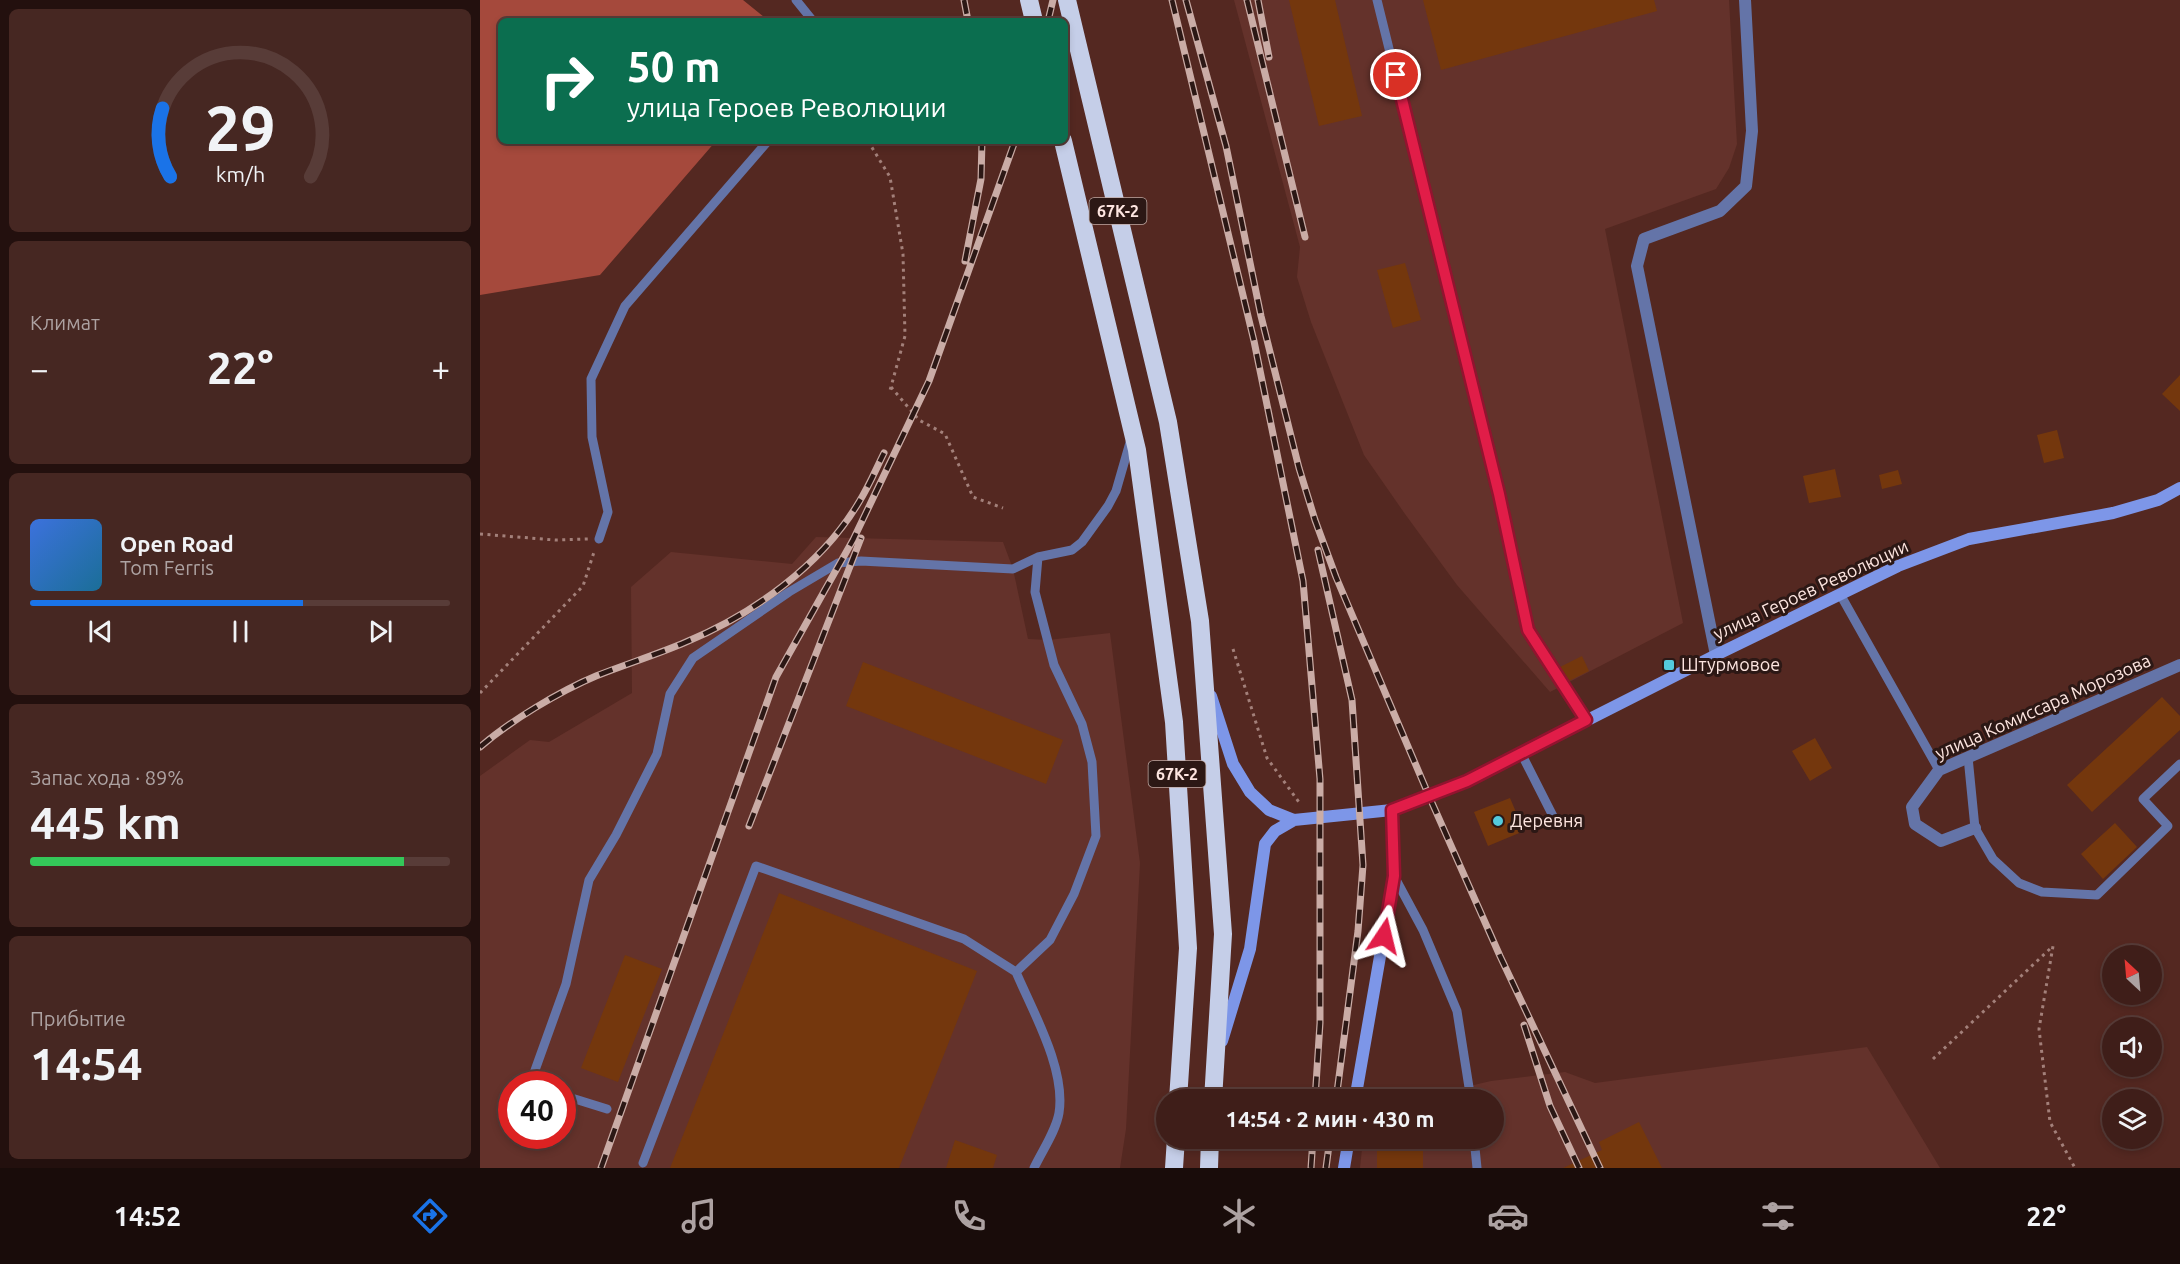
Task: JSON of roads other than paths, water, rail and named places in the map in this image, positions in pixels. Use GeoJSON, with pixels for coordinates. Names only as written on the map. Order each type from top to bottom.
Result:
{"type":"FeatureCollection","features":[{"type":"Feature","properties":{"kind":"highway"},"geometry":{"type":"LineString","coordinates":[[1029,0],[1033,18]]}},
{"type":"Feature","properties":{"kind":"highway","name":"67К-2"},"geometry":{"type":"LineString","coordinates":[[1067,0],[1168,422],[1200,621],[1223,934],[1214,1089]]}},
{"type":"Feature","properties":{"kind":"highway","name":"67К-2"},"geometry":{"type":"LineString","coordinates":[[1064,144],[1133,433],[1174,722],[1188,948],[1179,1089]]}},
{"type":"Feature","properties":{"kind":"highway"},"geometry":{"type":"LineString","coordinates":[[1174,1168],[1175,1149]]}},
{"type":"Feature","properties":{"kind":"highway"},"geometry":{"type":"LineString","coordinates":[[1209,1168],[1216,1149]]}},
{"type":"Feature","properties":{"kind":"main road","name":"улица Героев Революции"},"geometry":{"type":"LineString","coordinates":[[1206,684],[1233,764],[1250,792],[1269,810],[1294,820],[1392,810],[1467,781],[1716,654],[1898,566],[1969,539],[2114,513],[2158,500],[2180,488]]}},
{"type":"Feature","properties":{"kind":"main road"},"geometry":{"type":"LineString","coordinates":[[1357,1089],[1394,876],[1392,810]]}},
{"type":"Feature","properties":{"kind":"main road"},"geometry":{"type":"LineString","coordinates":[[1215,1063],[1250,949],[1265,844],[1275,831],[1294,820]]}},
{"type":"Feature","properties":{"kind":"main road"},"geometry":{"type":"LineString","coordinates":[[1344,1168],[1347,1149]]}},
{"type":"Feature","properties":{"kind":"street"},"geometry":{"type":"LineString","coordinates":[[1716,654],[1637,266],[1644,239],[1720,211],[1746,186],[1752,131],[1745,0]]}},
{"type":"Feature","properties":{"kind":"street","name":"улица Комиссара Морозова"},"geometry":{"type":"LineString","coordinates":[[1975,828],[1941,841],[1915,824],[1912,807],[1939,770],[2180,665]]}},
{"type":"Feature","properties":{"kind":"lane"},"geometry":{"type":"LineString","coordinates":[[796,0],[811,18]]}},
{"type":"Feature","properties":{"kind":"lane"},"geometry":{"type":"LineString","coordinates":[[1377,0],[1499,494],[1528,630],[1586,720]]}},
{"type":"Feature","properties":{"kind":"lane"},"geometry":{"type":"LineString","coordinates":[[599,539],[608,512],[592,437],[591,379],[625,306],[765,144]]}},
{"type":"Feature","properties":{"kind":"lane"},"geometry":{"type":"LineString","coordinates":[[535,1071],[566,984],[589,880],[616,835],[657,754],[670,694],[693,658],[789,592],[838,563],[861,561],[1013,569],[1038,558],[1072,550],[1082,542],[1116,491],[1133,433]]}},
{"type":"Feature","properties":{"kind":"lane"},"geometry":{"type":"LineString","coordinates":[[1016,972],[1050,940],[1074,894],[1096,836],[1092,762],[1082,724],[1054,665],[1035,592],[1038,558]]}},
{"type":"Feature","properties":{"kind":"lane"},"geometry":{"type":"LineString","coordinates":[[1840,594],[1939,770]]}},
{"type":"Feature","properties":{"kind":"lane"},"geometry":{"type":"LineString","coordinates":[[1521,753],[1555,820]]}},
{"type":"Feature","properties":{"kind":"lane"},"geometry":{"type":"LineString","coordinates":[[1968,757],[1975,828],[1993,859],[2019,883],[2042,892],[2097,895],[2168,826],[2143,799],[2180,764]]}},
{"type":"Feature","properties":{"kind":"lane"},"geometry":{"type":"LineString","coordinates":[[643,1163],[756,866],[964,939],[1016,972],[1040,1027],[1059,1082],[1059,1114],[1034,1168]]}},
{"type":"Feature","properties":{"kind":"lane"},"geometry":{"type":"LineString","coordinates":[[1394,876],[1423,930],[1457,1011],[1469,1089]]}},
{"type":"Feature","properties":{"kind":"lane"},"geometry":{"type":"LineString","coordinates":[[576,1099],[607,1109]]}},
{"type":"Feature","properties":{"kind":"lane"},"geometry":{"type":"LineString","coordinates":[[1475,1149],[1477,1168]]}},
{"type":"Feature","properties":{"kind":"railway"},"geometry":{"type":"LineString","coordinates":[[964,0],[967,18]]}},
{"type":"Feature","properties":{"kind":"railway"},"geometry":{"type":"LineString","coordinates":[[1049,18],[1053,0]]}},
{"type":"Feature","properties":{"kind":"railway"},"geometry":{"type":"LineString","coordinates":[[1172,0],[1254,341],[1303,581],[1320,779],[1320,1023],[1316,1089]]}},
{"type":"Feature","properties":{"kind":"railway"},"geometry":{"type":"LineString","coordinates":[[1186,0],[1226,146],[1261,316],[1299,468],[1315,520],[1336,577],[1429,796],[1500,956],[1600,1168]]}},
{"type":"Feature","properties":{"kind":"railway"},"geometry":{"type":"LineString","coordinates":[[1247,0],[1305,237]]}},
{"type":"Feature","properties":{"kind":"railway"},"geometry":{"type":"LineString","coordinates":[[1258,0],[1269,57]]}},
{"type":"Feature","properties":{"kind":"railway"},"geometry":{"type":"LineString","coordinates":[[965,261],[981,179],[982,144]]}},
{"type":"Feature","properties":{"kind":"railway"},"geometry":{"type":"LineString","coordinates":[[601,1168],[776,677],[853,540],[929,381],[1014,144]]}},
{"type":"Feature","properties":{"kind":"railway"},"geometry":{"type":"LineString","coordinates":[[480,747],[520,717],[567,690],[596,676],[711,631],[783,586],[825,547],[843,525],[863,496],[884,453]]}},
{"type":"Feature","properties":{"kind":"railway"},"geometry":{"type":"LineString","coordinates":[[749,826],[861,538]]}},
{"type":"Feature","properties":{"kind":"railway"},"geometry":{"type":"LineString","coordinates":[[1318,550],[1352,700],[1363,865],[1358,931],[1337,1089]]}},
{"type":"Feature","properties":{"kind":"railway"},"geometry":{"type":"LineString","coordinates":[[1524,1025],[1550,1106],[1579,1168]]}},
{"type":"Feature","properties":{"kind":"railway"},"geometry":{"type":"LineString","coordinates":[[1311,1168],[1312,1149]]}},
{"type":"Feature","properties":{"kind":"railway"},"geometry":{"type":"LineString","coordinates":[[1326,1168],[1329,1149]]}},
{"type":"Feature","properties":{"kind":"place","name":"Штурмовое"},"geometry":{"type":"Point","coordinates":[1669,665]}},
{"type":"Feature","properties":{"kind":"place","name":"Деревня"},"geometry":{"type":"Point","coordinates":[1498,821]}}]}
